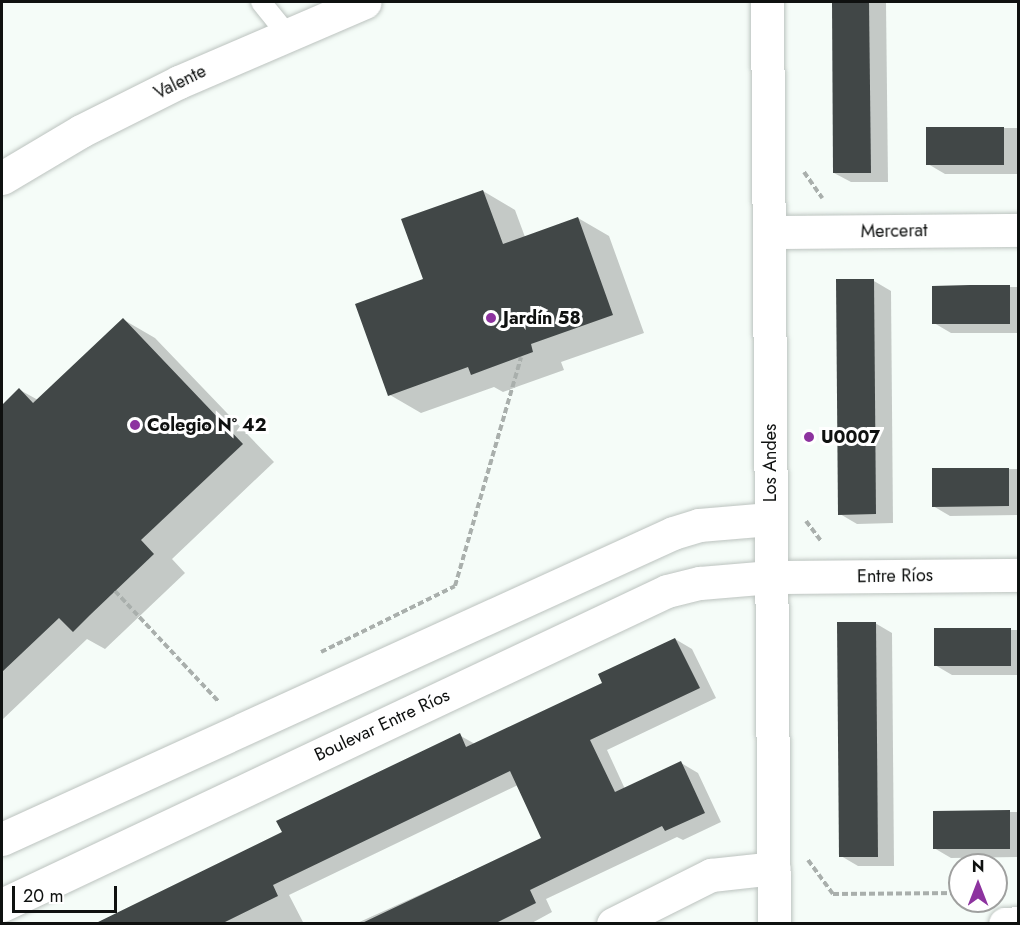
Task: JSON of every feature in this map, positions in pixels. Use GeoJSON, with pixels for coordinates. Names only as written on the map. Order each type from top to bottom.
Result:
{"type":"FeatureCollection","features":[{"type":"Feature","properties":{"kind":"street","name":"Valente"},"geometry":{"type":"LineString","coordinates":[[2,178],[81,131],[286,33],[365,2]]}},
{"type":"Feature","properties":{"kind":"street","name":"Los Andes"},"geometry":{"type":"LineString","coordinates":[[767,2],[774,924]]}},
{"type":"Feature","properties":{"kind":"street","name":"Mercerat"},"geometry":{"type":"LineString","coordinates":[[769,232],[1018,230]]}},
{"type":"Feature","properties":{"kind":"street"},"geometry":{"type":"LineString","coordinates":[[2,839],[673,532],[699,525],[770,519]]}},
{"type":"Feature","properties":{"kind":"street","name":"Entre Ríos"},"geometry":{"type":"LineString","coordinates":[[771,578],[1018,575]]}},
{"type":"Feature","properties":{"kind":"street","name":"Boulevar Entre Ríos"},"geometry":{"type":"LineString","coordinates":[[2,905],[667,591],[700,583],[771,578]]}},
{"type":"Feature","properties":{"kind":"street"},"geometry":{"type":"LineString","coordinates":[[613,924],[711,875],[774,868]]}},
{"type":"Feature","properties":{"kind":"street"},"geometry":{"type":"LineString","coordinates":[[1005,924],[1018,923]]}},
{"type":"Feature","properties":{"kind":"lane"},"geometry":{"type":"LineString","coordinates":[[261,2],[286,33]]}},
{"type":"Feature","properties":{"kind":"path"},"geometry":{"type":"LineString","coordinates":[[314,656],[456,586],[521,357]]}},
{"type":"Feature","properties":{"kind":"path"},"geometry":{"type":"LineString","coordinates":[[115,591],[219,702]]}},
{"type":"Feature","properties":{"kind":"path"},"geometry":{"type":"LineString","coordinates":[[208,707],[230,697]]}},
{"type":"Feature","properties":{"kind":"path"},"geometry":{"type":"LineString","coordinates":[[805,855],[833,894],[948,892]]}},
{"type":"Feature","properties":{"kind":"building"},"geometry":{"type":"Polygon","coordinates":[[[832,2],[869,2],[871,173],[833,173],[832,2]]]}},
{"type":"Feature","properties":{"kind":"building"},"geometry":{"type":"Polygon","coordinates":[[[926,127],[1004,127],[1004,165],[926,165],[926,127]]]}},
{"type":"Feature","properties":{"kind":"building"},"geometry":{"type":"Polygon","coordinates":[[[483,190],[503,244],[578,217],[613,315],[531,344],[533,352],[471,375],[468,367],[388,396],[355,304],[423,279],[401,219],[483,190]]]}},
{"type":"Feature","properties":{"kind":"building"},"geometry":{"type":"Polygon","coordinates":[[[836,279],[874,279],[876,514],[838,515],[836,279]]]}},
{"type":"Feature","properties":{"kind":"building"},"geometry":{"type":"Polygon","coordinates":[[[1010,285],[1010,324],[932,324],[932,286],[1010,285]]]}},
{"type":"Feature","properties":{"kind":"building"},"geometry":{"type":"Polygon","coordinates":[[[123,318],[243,444],[141,540],[154,554],[73,632],[59,618],[2,672],[2,405],[19,388],[33,403],[123,318]]]}},
{"type":"Feature","properties":{"kind":"building"},"geometry":{"type":"Polygon","coordinates":[[[932,468],[1009,468],[1009,506],[932,507],[932,468]]]}},
{"type":"Feature","properties":{"kind":"building"},"geometry":{"type":"Polygon","coordinates":[[[837,622],[876,622],[878,857],[839,857],[837,622]]]}},
{"type":"Feature","properties":{"kind":"building"},"geometry":{"type":"Polygon","coordinates":[[[934,628],[1011,628],[1011,666],[934,666],[934,628]]]}},
{"type":"Feature","properties":{"kind":"building"},"geometry":{"type":"Polygon","coordinates":[[[675,638],[700,688],[590,740],[615,792],[681,761],[705,813],[665,831],[662,826],[530,890],[536,903],[494,924],[360,924],[541,838],[510,771],[273,885],[278,896],[221,924],[94,924],[282,832],[276,821],[460,733],[466,747],[602,683],[598,674],[675,638]]]}},
{"type":"Feature","properties":{"kind":"building"},"geometry":{"type":"Polygon","coordinates":[[[1010,810],[1010,849],[933,849],[933,811],[1010,810]]]}},
{"type":"Feature","properties":{"kind":"place","name":"Jardín 58"},"geometry":{"type":"Point","coordinates":[491,318]}},
{"type":"Feature","properties":{"kind":"place","name":"Colegio Nº 42"},"geometry":{"type":"Point","coordinates":[135,425]}},
{"type":"Feature","properties":{"kind":"place","name":"U0007"},"geometry":{"type":"Point","coordinates":[809,437]}}]}
